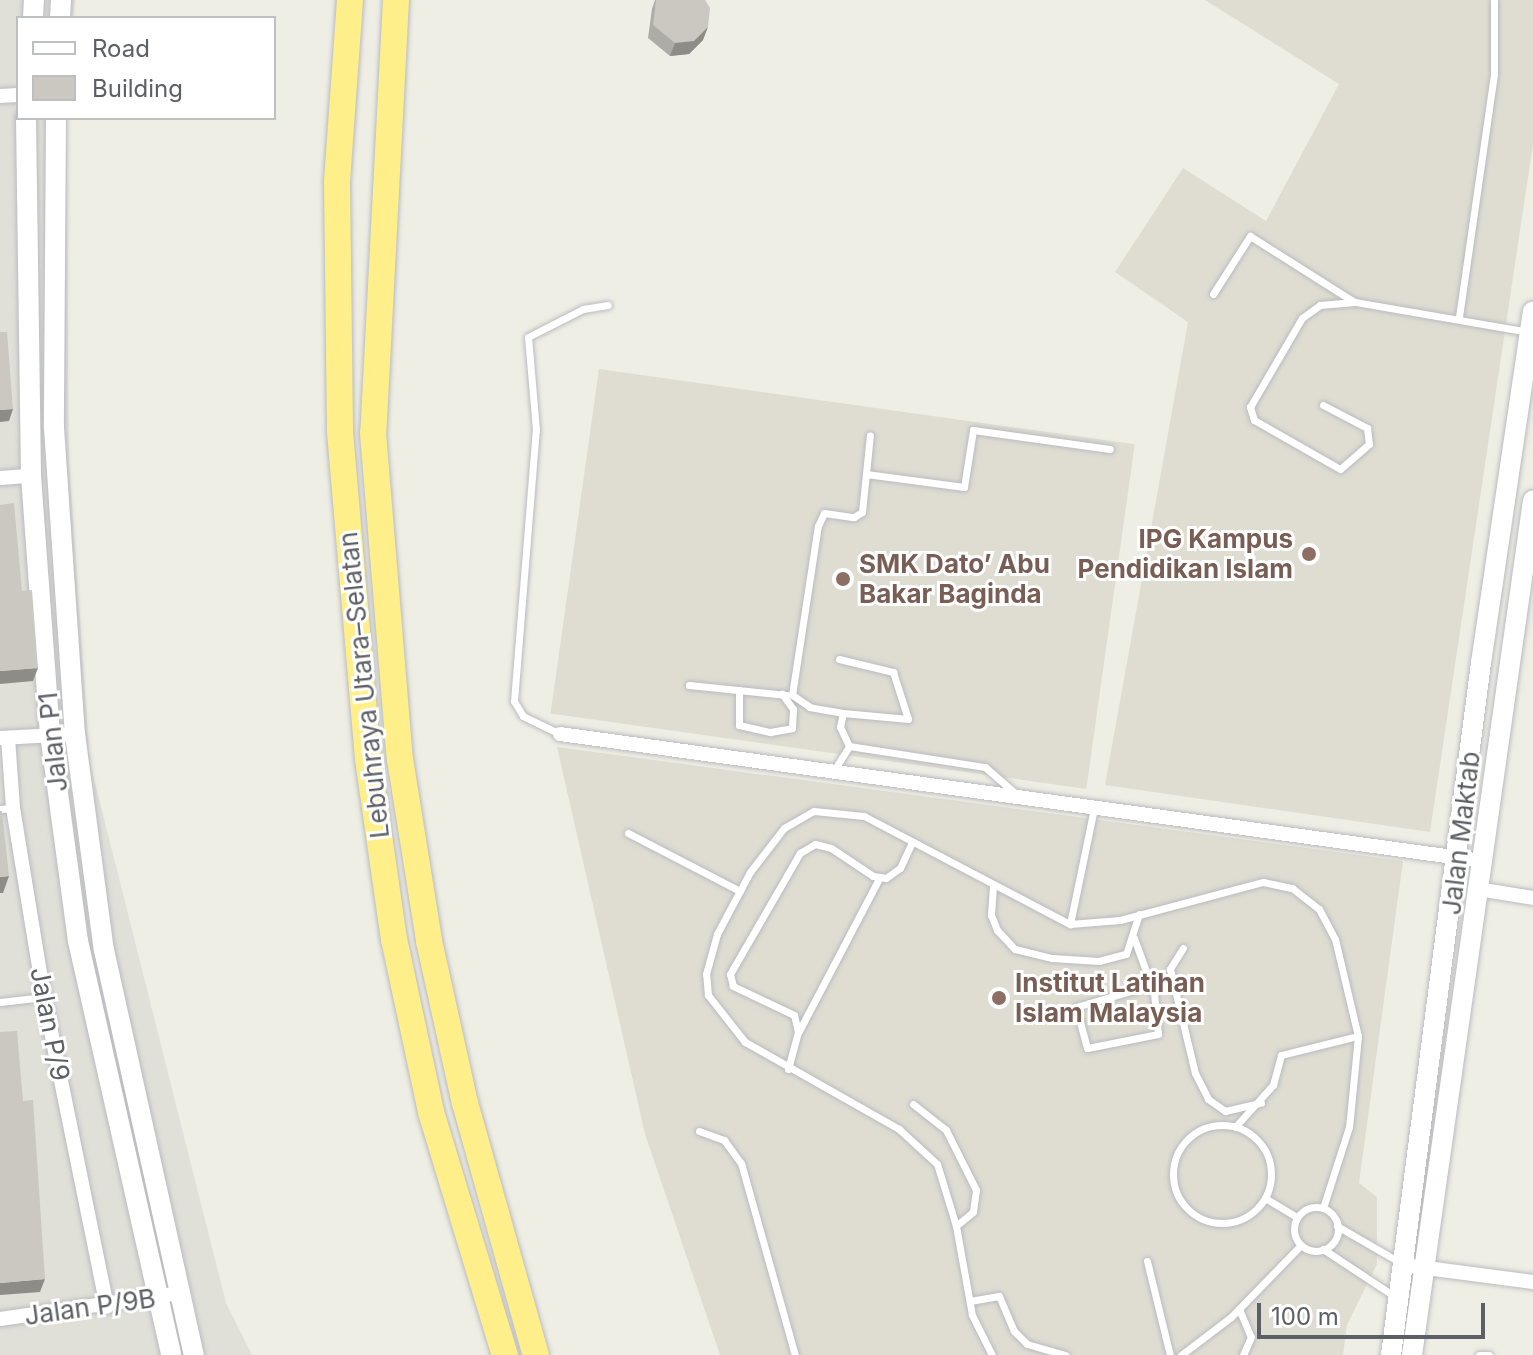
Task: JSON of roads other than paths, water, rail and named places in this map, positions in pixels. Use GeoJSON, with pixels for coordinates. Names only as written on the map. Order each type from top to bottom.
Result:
{"type":"FeatureCollection","features":[{"type":"Feature","properties":{"kind":"highway","name":"Lebuhraya Utara–Selatan"},"geometry":{"type":"LineString","coordinates":[[350,0],[337,182],[340,432],[368,759],[394,939],[431,1112],[505,1355]]}},
{"type":"Feature","properties":{"kind":"highway","name":"Lebuhraya Utara–Selatan"},"geometry":{"type":"LineString","coordinates":[[396,0],[373,433],[400,759],[429,941],[465,1103],[536,1355]]}},
{"type":"Feature","properties":{"kind":"main road","name":"Jalan P1"},"geometry":{"type":"LineString","coordinates":[[26,120],[31,476],[50,734],[78,941],[171,1355]]}},
{"type":"Feature","properties":{"kind":"main road","name":"Jalan P1"},"geometry":{"type":"LineString","coordinates":[[56,120],[54,428],[75,734],[104,950],[194,1355]]}},
{"type":"Feature","properties":{"kind":"main road","name":"Jalan Maktab"},"geometry":{"type":"LineString","coordinates":[[1391,1355],[1409,1302],[1414,1266],[1481,663],[1532,326]]}},
{"type":"Feature","properties":{"kind":"main road","name":"Jalan Maktab"},"geometry":{"type":"LineString","coordinates":[[1414,1266],[1478,889],[1533,501]]}},
{"type":"Feature","properties":{"kind":"main road","name":"Jalan Maktab"},"geometry":{"type":"LineString","coordinates":[[1409,1302],[1412,1355]]}},
{"type":"Feature","properties":{"kind":"street"},"geometry":{"type":"LineString","coordinates":[[0,478],[31,476]]}},
{"type":"Feature","properties":{"kind":"street"},"geometry":{"type":"LineString","coordinates":[[4,738],[75,734]]}},
{"type":"Feature","properties":{"kind":"street"},"geometry":{"type":"LineString","coordinates":[[560,734],[1482,861]]}},
{"type":"Feature","properties":{"kind":"street","name":"Jalan P/9"},"geometry":{"type":"LineString","coordinates":[[4,738],[7,808],[107,1307]]}},
{"type":"Feature","properties":{"kind":"street"},"geometry":{"type":"LineString","coordinates":[[1478,889],[1533,898]]}},
{"type":"Feature","properties":{"kind":"street"},"geometry":{"type":"LineString","coordinates":[[1414,1266],[1533,1282]]}},
{"type":"Feature","properties":{"kind":"street","name":"Jalan P/9B"},"geometry":{"type":"LineString","coordinates":[[0,1319],[107,1307],[181,1293]]}},
{"type":"Feature","properties":{"kind":"lane"},"geometry":{"type":"LineString","coordinates":[[1459,317],[1494,74],[1494,0]]}},
{"type":"Feature","properties":{"kind":"lane"},"geometry":{"type":"LineString","coordinates":[[1213,294],[1250,236],[1355,302]]}},
{"type":"Feature","properties":{"kind":"lane"},"geometry":{"type":"LineString","coordinates":[[1323,405],[1367,428],[1369,444],[1340,469],[1254,420],[1250,407],[1302,318],[1320,305],[1355,302],[1532,326]]}},
{"type":"Feature","properties":{"kind":"lane"},"geometry":{"type":"LineString","coordinates":[[560,734],[523,716],[514,701],[536,430],[528,337],[583,309],[608,305]]}},
{"type":"Feature","properties":{"kind":"lane"},"geometry":{"type":"LineString","coordinates":[[866,474],[964,487],[973,430],[1110,449]]}},
{"type":"Feature","properties":{"kind":"lane"},"geometry":{"type":"LineString","coordinates":[[792,695],[818,526],[824,513],[854,517],[862,512],[870,435]]}},
{"type":"Feature","properties":{"kind":"lane"},"geometry":{"type":"LineString","coordinates":[[689,685],[792,695],[810,707],[908,719],[893,672],[839,659]]}},
{"type":"Feature","properties":{"kind":"lane"},"geometry":{"type":"LineString","coordinates":[[739,690],[739,725],[770,732],[792,728],[793,709],[782,694]]}},
{"type":"Feature","properties":{"kind":"lane"},"geometry":{"type":"LineString","coordinates":[[843,713],[840,727],[849,746]]}},
{"type":"Feature","properties":{"kind":"lane"},"geometry":{"type":"LineString","coordinates":[[833,772],[849,746]]}},
{"type":"Feature","properties":{"kind":"lane"},"geometry":{"type":"LineString","coordinates":[[849,746],[985,767],[1019,797]]}},
{"type":"Feature","properties":{"kind":"lane"},"geometry":{"type":"LineString","coordinates":[[1070,924],[1094,808]]}},
{"type":"Feature","properties":{"kind":"lane"},"geometry":{"type":"LineString","coordinates":[[992,1355],[970,1301],[956,1226],[937,1164],[921,1145],[745,1042],[708,995],[706,974],[717,934],[740,891],[784,828],[814,811],[864,816],[1070,924],[1091,926],[1230,887],[1263,882],[1292,888],[1319,909],[1335,939],[1358,1036],[1349,1127],[1323,1208]]}},
{"type":"Feature","properties":{"kind":"lane"},"geometry":{"type":"LineString","coordinates":[[628,833],[740,891]]}},
{"type":"Feature","properties":{"kind":"lane"},"geometry":{"type":"LineString","coordinates":[[788,1069],[798,1032],[880,877],[900,868],[912,842]]}},
{"type":"Feature","properties":{"kind":"lane"},"geometry":{"type":"LineString","coordinates":[[798,1032],[794,1015],[733,986],[730,974],[800,853],[815,844],[831,848],[880,877]]}},
{"type":"Feature","properties":{"kind":"lane"},"geometry":{"type":"LineString","coordinates":[[993,886],[991,915],[1015,949],[1052,958],[1099,961],[1126,954],[1134,938],[1139,914]]}},
{"type":"Feature","properties":{"kind":"lane"},"geometry":{"type":"LineString","coordinates":[[1134,938],[1151,985],[1158,1034],[1087,1048],[1076,1007],[1151,985],[1173,983]]}},
{"type":"Feature","properties":{"kind":"lane"},"geometry":{"type":"LineString","coordinates":[[1183,948],[1170,969],[1195,1073],[1208,1099],[1225,1111],[1261,1103]]}},
{"type":"Feature","properties":{"kind":"lane"},"geometry":{"type":"LineString","coordinates":[[0,1002],[44,997]]}},
{"type":"Feature","properties":{"kind":"lane"},"geometry":{"type":"LineString","coordinates":[[1235,1127],[1261,1103],[1273,1085],[1281,1055],[1358,1036]]}},
{"type":"Feature","properties":{"kind":"lane"},"geometry":{"type":"LineString","coordinates":[[913,1104],[946,1130],[976,1190],[973,1212],[956,1226]]}},
{"type":"Feature","properties":{"kind":"lane"},"geometry":{"type":"LineString","coordinates":[[1217,1125],[1235,1127],[1263,1146],[1270,1161],[1265,1198],[1244,1219],[1210,1222],[1194,1215],[1175,1188],[1173,1171],[1187,1140],[1217,1125]]}},
{"type":"Feature","properties":{"kind":"lane"},"geometry":{"type":"LineString","coordinates":[[699,1131],[724,1140],[741,1163],[795,1355]]}},
{"type":"Feature","properties":{"kind":"lane"},"geometry":{"type":"LineString","coordinates":[[1265,1198],[1297,1217]]}},
{"type":"Feature","properties":{"kind":"lane"},"geometry":{"type":"LineString","coordinates":[[1323,1208],[1337,1226],[1414,1266]]}},
{"type":"Feature","properties":{"kind":"lane"},"geometry":{"type":"LineString","coordinates":[[1301,1245],[1294,1230],[1297,1217],[1307,1209],[1323,1208]]}},
{"type":"Feature","properties":{"kind":"lane"},"geometry":{"type":"LineString","coordinates":[[1323,1249],[1331,1244],[1337,1226]]}},
{"type":"Feature","properties":{"kind":"lane"},"geometry":{"type":"LineString","coordinates":[[1301,1245],[1323,1249],[1409,1302]]}},
{"type":"Feature","properties":{"kind":"lane"},"geometry":{"type":"LineString","coordinates":[[1181,1355],[1239,1309],[1301,1245]]}},
{"type":"Feature","properties":{"kind":"lane"},"geometry":{"type":"LineString","coordinates":[[1147,1261],[1170,1355]]}},
{"type":"Feature","properties":{"kind":"lane"},"geometry":{"type":"LineString","coordinates":[[970,1301],[999,1296],[1014,1331],[1027,1344],[1065,1355]]}},
{"type":"Feature","properties":{"kind":"lane"},"geometry":{"type":"LineString","coordinates":[[1239,1309],[1251,1337],[1243,1355]]}},
{"type":"Feature","properties":{"kind":"lane"},"geometry":{"type":"LineString","coordinates":[[1479,1355],[1489,1355]]}},
{"type":"Feature","properties":{"kind":"place","name":"IPG Kampus Pendidikan Islam"},"geometry":{"type":"Point","coordinates":[1309,554]}},
{"type":"Feature","properties":{"kind":"place","name":"SMK Dato’ Abu Bakar Baginda"},"geometry":{"type":"Point","coordinates":[843,579]}},
{"type":"Feature","properties":{"kind":"place","name":"Institut Latihan Islam Malaysia"},"geometry":{"type":"Point","coordinates":[999,998]}}]}
